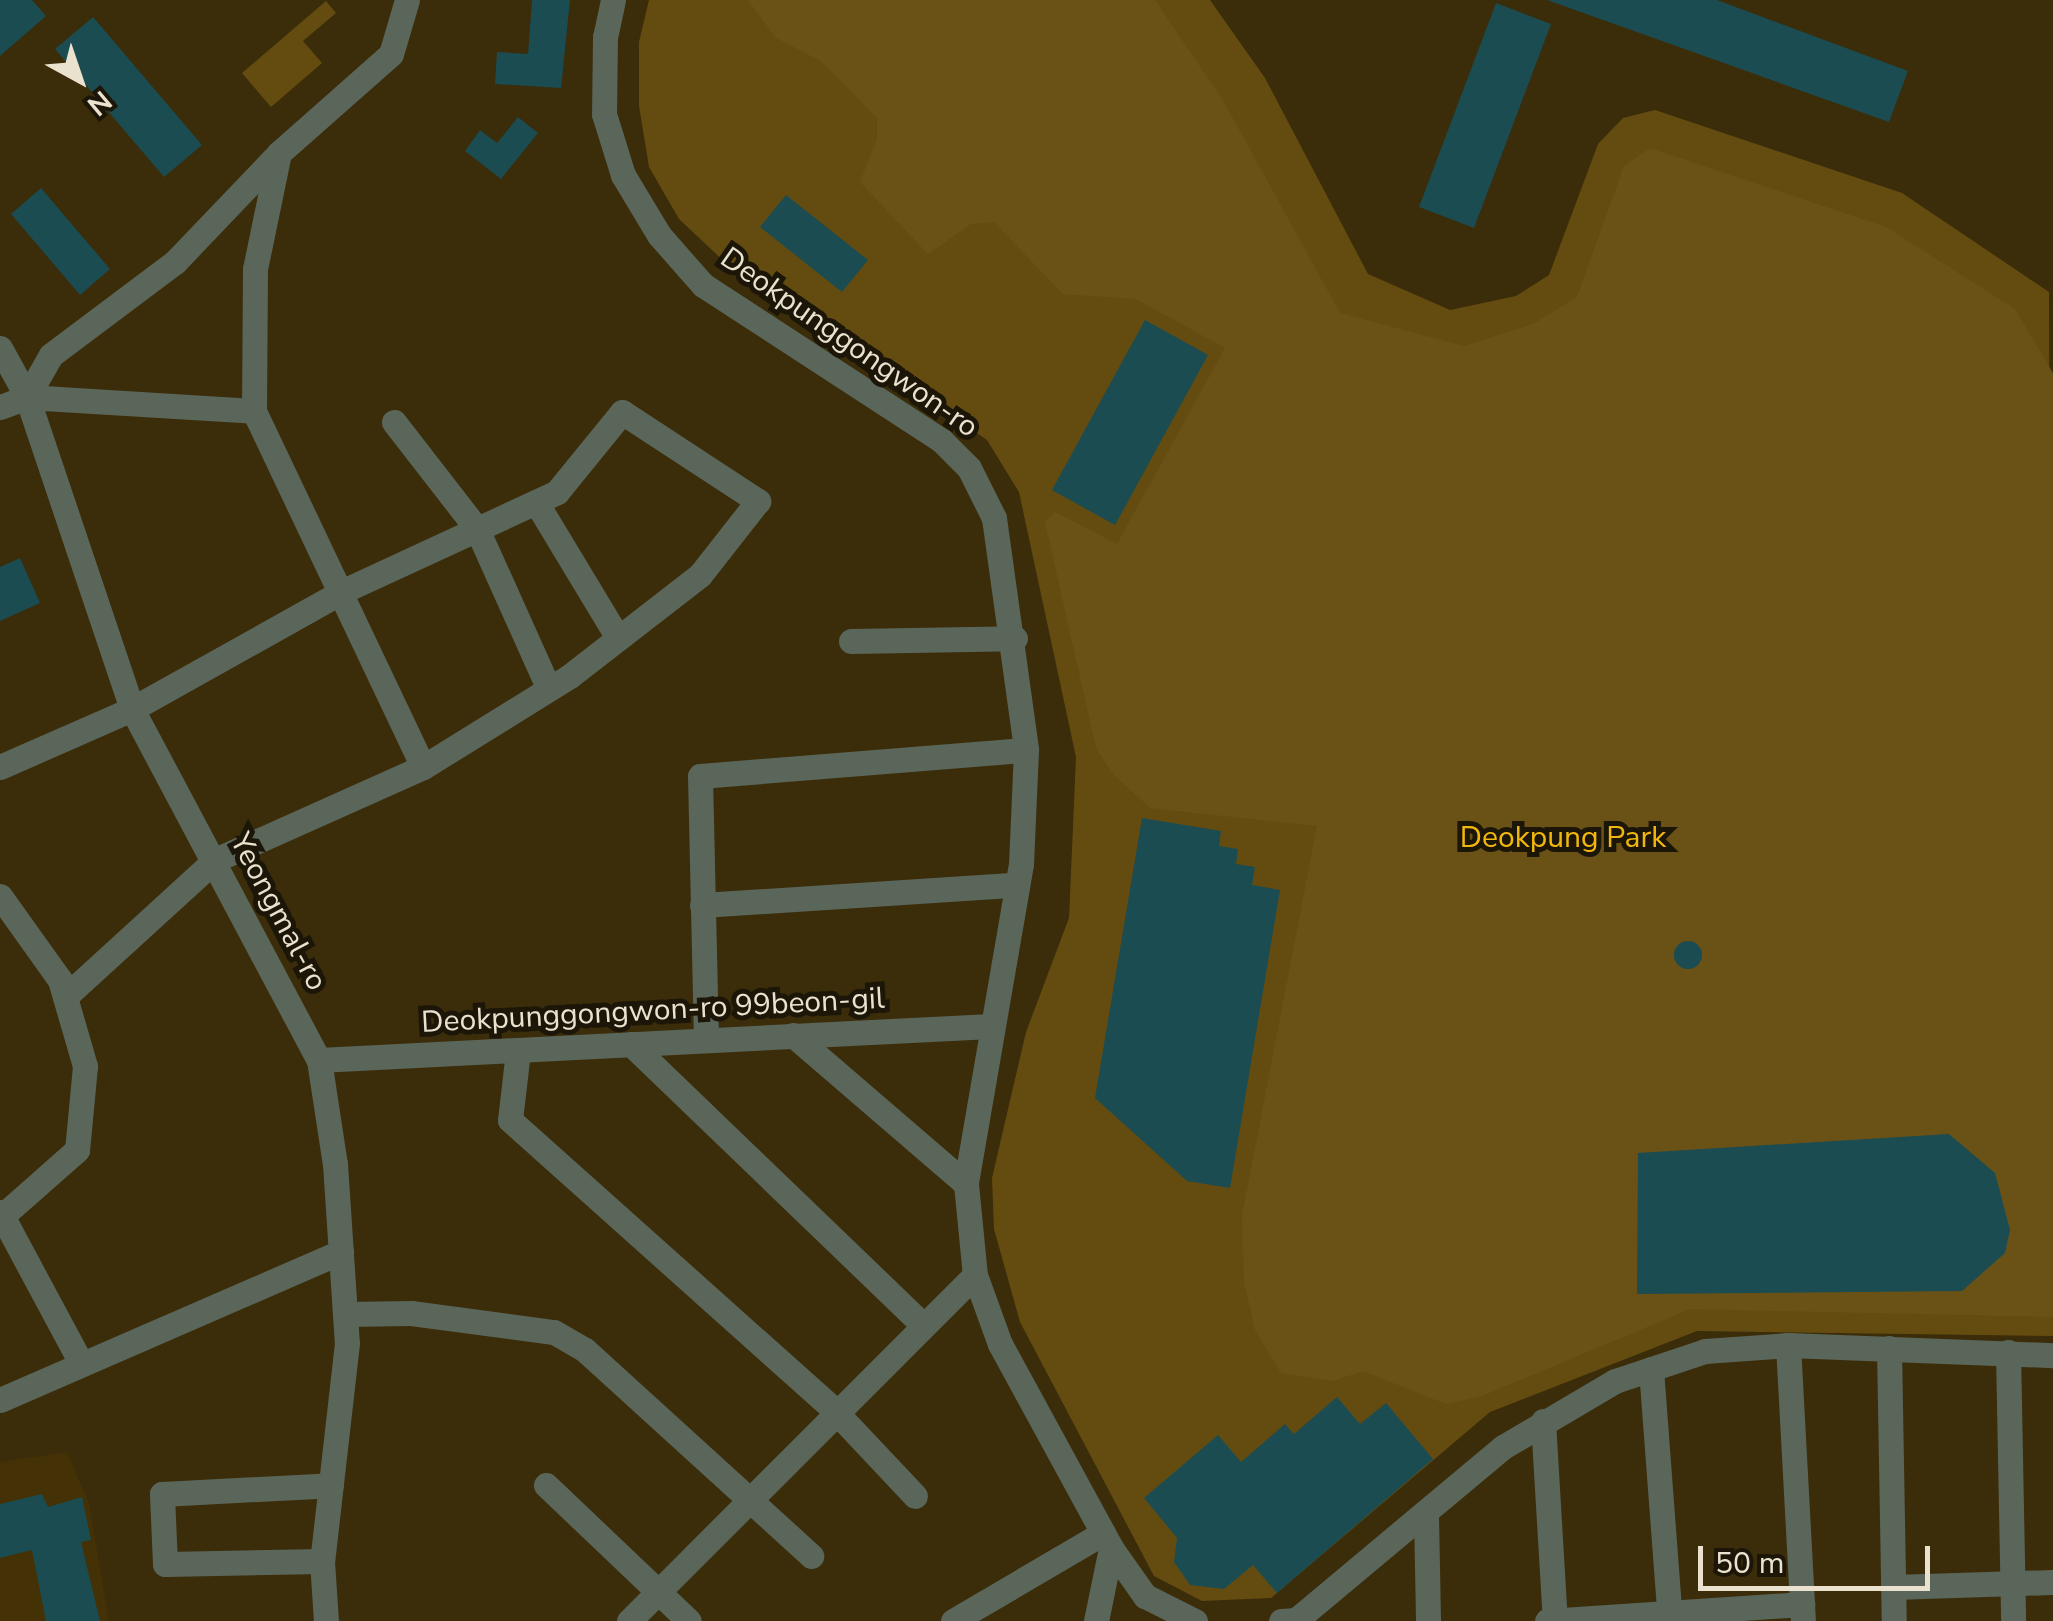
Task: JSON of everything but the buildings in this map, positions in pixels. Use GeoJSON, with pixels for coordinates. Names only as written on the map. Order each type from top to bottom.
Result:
{"type":"FeatureCollection","features":[{"type":"Feature","properties":{"kind":"street"},"geometry":{"type":"LineString","coordinates":[[27,397],[51,355],[175,262],[278,152],[391,54],[407,0]]}},
{"type":"Feature","properties":{"kind":"street","name":"Deokpunggongwon-ro"},"geometry":{"type":"LineString","coordinates":[[613,0],[605,37],[604,114],[623,176],[658,235],[703,284],[835,367],[942,442],[969,468],[994,518],[1015,638],[1026,750],[1021,864],[1014,885],[966,1184],[974,1275],[1000,1344],[1107,1540],[1146,1596],[1195,1621]]}},
{"type":"Feature","properties":{"kind":"street"},"geometry":{"type":"LineString","coordinates":[[278,152],[255,269],[254,412],[423,766]]}},
{"type":"Feature","properties":{"kind":"street","name":"Yeongmal-ro"},"geometry":{"type":"LineString","coordinates":[[0,348],[27,397],[132,709],[319,1060],[345,1314],[332,1486],[322,1561],[326,1621]]}},
{"type":"Feature","properties":{"kind":"street"},"geometry":{"type":"LineString","coordinates":[[0,408],[27,397],[254,412]]}},
{"type":"Feature","properties":{"kind":"street"},"geometry":{"type":"LineString","coordinates":[[0,767],[132,709],[341,592],[556,492],[622,412],[758,502],[700,575],[549,689],[423,766],[215,860],[65,997]]}},
{"type":"Feature","properties":{"kind":"street"},"geometry":{"type":"LineString","coordinates":[[394,422],[477,530],[549,689]]}},
{"type":"Feature","properties":{"kind":"street"},"geometry":{"type":"LineString","coordinates":[[536,502],[618,638]]}},
{"type":"Feature","properties":{"kind":"street"},"geometry":{"type":"LineString","coordinates":[[851,641],[1015,638]]}},
{"type":"Feature","properties":{"kind":"street"},"geometry":{"type":"LineString","coordinates":[[706,1040],[700,776],[1026,750]]}},
{"type":"Feature","properties":{"kind":"street"},"geometry":{"type":"LineString","coordinates":[[702,905],[1014,885]]}},
{"type":"Feature","properties":{"kind":"street"},"geometry":{"type":"LineString","coordinates":[[0,896],[60,980],[85,1066],[78,1150],[1,1216],[81,1363]]}},
{"type":"Feature","properties":{"kind":"street","name":"Deokpunggongwon-ro 99beon-gil"},"geometry":{"type":"LineString","coordinates":[[319,1060],[991,1026]]}},
{"type":"Feature","properties":{"kind":"street"},"geometry":{"type":"LineString","coordinates":[[793,1035],[966,1184]]}},
{"type":"Feature","properties":{"kind":"street"},"geometry":{"type":"LineString","coordinates":[[631,1044],[922,1324]]}},
{"type":"Feature","properties":{"kind":"street"},"geometry":{"type":"LineString","coordinates":[[518,1050],[510,1120],[834,1410],[914,1496]]}},
{"type":"Feature","properties":{"kind":"street"},"geometry":{"type":"LineString","coordinates":[[0,1400],[341,1252]]}},
{"type":"Feature","properties":{"kind":"street"},"geometry":{"type":"LineString","coordinates":[[629,1621],[834,1410],[974,1275]]}},
{"type":"Feature","properties":{"kind":"street"},"geometry":{"type":"LineString","coordinates":[[345,1314],[411,1313],[554,1332],[585,1350],[745,1503]]}},
{"type":"Feature","properties":{"kind":"street"},"geometry":{"type":"LineString","coordinates":[[1543,1421],[1552,1620],[1803,1613],[1788,1344]]}},
{"type":"Feature","properties":{"kind":"street"},"geometry":{"type":"LineString","coordinates":[[1282,1621],[1296,1620],[1543,1421],[1652,1369],[1705,1351],[1788,1344],[2053,1355]]}},
{"type":"Feature","properties":{"kind":"street"},"geometry":{"type":"LineString","coordinates":[[1888,1348],[1894,1621]]}},
{"type":"Feature","properties":{"kind":"street"},"geometry":{"type":"LineString","coordinates":[[2008,1352],[2013,1621]]}},
{"type":"Feature","properties":{"kind":"street"},"geometry":{"type":"LineString","coordinates":[[1652,1369],[1670,1616]]}},
{"type":"Feature","properties":{"kind":"street"},"geometry":{"type":"LineString","coordinates":[[546,1485],[689,1621]]}},
{"type":"Feature","properties":{"kind":"street"},"geometry":{"type":"LineString","coordinates":[[322,1561],[165,1564],[162,1494],[332,1486]]}},
{"type":"Feature","properties":{"kind":"street"},"geometry":{"type":"LineString","coordinates":[[745,1503],[754,1502],[810,1556]]}},
{"type":"Feature","properties":{"kind":"street"},"geometry":{"type":"LineString","coordinates":[[1426,1514],[1428,1621]]}},
{"type":"Feature","properties":{"kind":"street"},"geometry":{"type":"LineString","coordinates":[[956,1620],[1107,1540]]}},
{"type":"Feature","properties":{"kind":"street"},"geometry":{"type":"LineString","coordinates":[[1096,1621],[1107,1540]]}},
{"type":"Feature","properties":{"kind":"street"},"geometry":{"type":"LineString","coordinates":[[1893,1587],[2053,1582]]}},
{"type":"Feature","properties":{"kind":"shaded area"},"geometry":{"type":"Polygon","coordinates":[[[67,1452],[89,1503],[109,1621],[0,1621],[0,1462],[67,1452]]]}},
{"type":"Feature","properties":{"kind":"green space","name":"Deokpung Park"},"geometry":{"type":"Polygon","coordinates":[[[649,0],[1210,0],[1265,78],[1368,274],[1450,310],[1516,296],[1549,275],[1598,144],[1623,118],[1655,110],[1902,193],[2049,292],[2053,1336],[1697,1331],[1490,1412],[1271,1598],[1202,1601],[1154,1576],[1020,1322],[994,1229],[992,1178],[1026,1032],[1069,918],[1076,757],[1019,492],[987,440],[729,266],[679,219],[649,167],[639,106],[639,42],[649,0]]]}},
{"type":"Feature","properties":{"kind":"green space","name":"Deokpung Park"},"geometry":{"type":"Polygon","coordinates":[[[748,0],[1155,0],[1224,102],[1340,313],[1464,346],[1533,324],[1577,297],[1624,166],[1650,148],[1886,227],[2015,309],[2053,373],[2053,1317],[1690,1309],[1482,1396],[1446,1404],[1363,1371],[1333,1381],[1281,1373],[1255,1330],[1244,1282],[1242,1216],[1317,826],[1150,808],[1113,774],[1096,748],[1045,522],[1055,512],[1117,544],[1225,348],[1136,299],[1063,294],[994,222],[971,224],[928,254],[860,182],[877,139],[877,118],[821,61],[776,38],[748,0]]]}},
{"type":"Feature","properties":{"kind":"green space"},"geometry":{"type":"Polygon","coordinates":[[[326,1],[336,13],[303,41],[322,63],[271,107],[242,73],[326,1]]]}}]}
